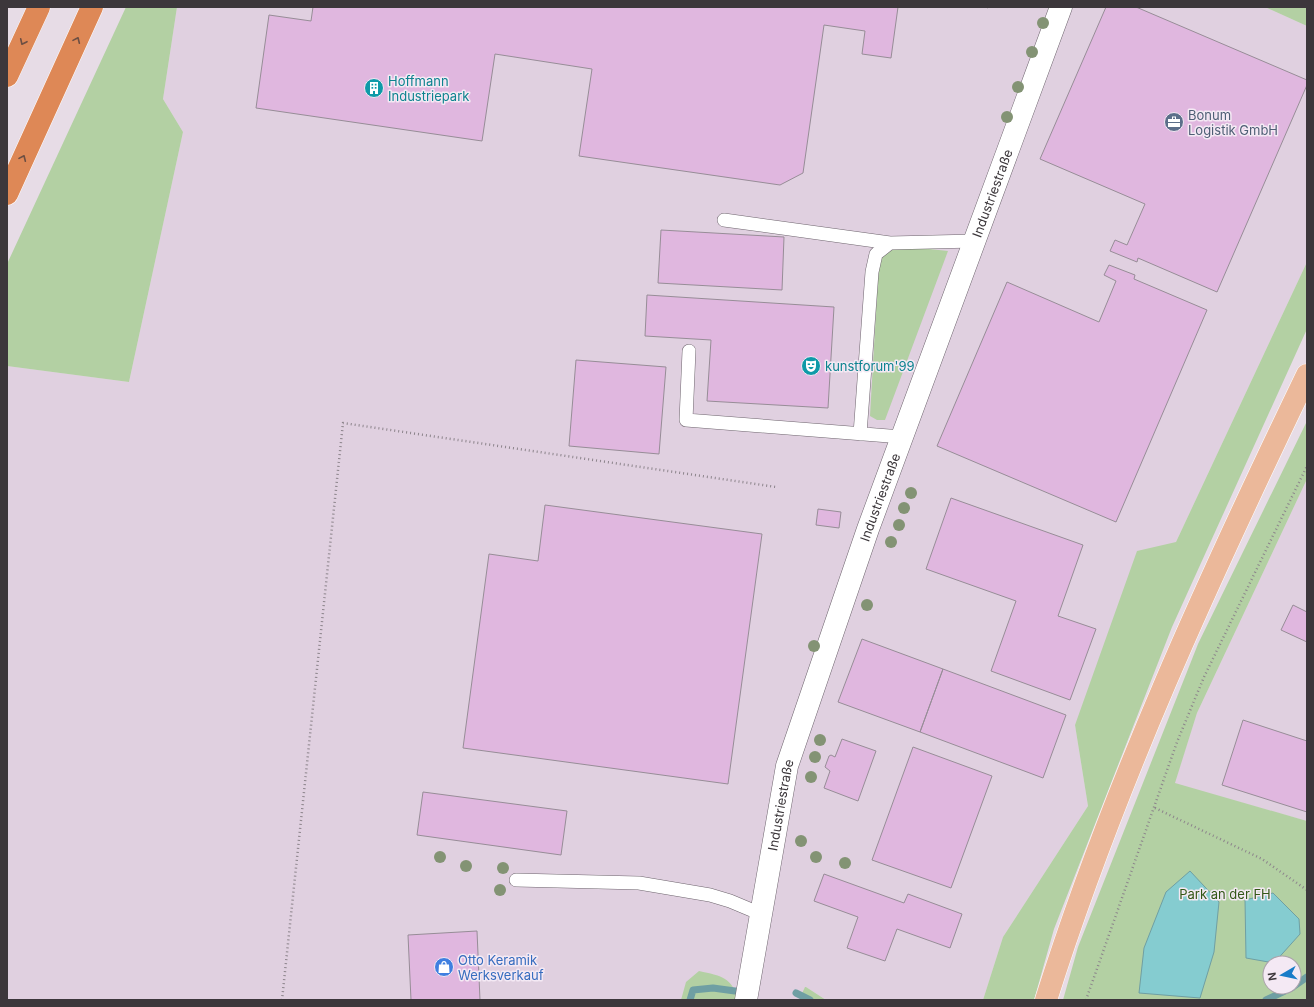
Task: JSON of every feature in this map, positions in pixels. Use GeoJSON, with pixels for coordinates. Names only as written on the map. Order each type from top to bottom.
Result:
{"type":"FeatureCollection","features":[{"type":"Feature","properties":{"kind":"highway"},"geometry":{"type":"LineString","coordinates":[[7,76],[39,7]]}},
{"type":"Feature","properties":{"kind":"highway"},"geometry":{"type":"LineString","coordinates":[[7,194],[92,7]]}},
{"type":"Feature","properties":{"kind":"main road"},"geometry":{"type":"LineString","coordinates":[[1046,1000],[1067,932],[1124,783],[1186,634],[1307,375]]}},
{"type":"Feature","properties":{"kind":"street","name":"Industriestraße"},"geometry":{"type":"LineString","coordinates":[[746,1000],[787,766],[866,537],[1061,7]]}},
{"type":"Feature","properties":{"kind":"lane"},"geometry":{"type":"LineString","coordinates":[[724,220],[890,243],[976,241]]}},
{"type":"Feature","properties":{"kind":"lane"},"geometry":{"type":"LineString","coordinates":[[860,434],[873,262],[876,254],[890,243]]}},
{"type":"Feature","properties":{"kind":"lane"},"geometry":{"type":"LineString","coordinates":[[689,351],[686,420],[902,438]]}},
{"type":"Feature","properties":{"kind":"lane"},"geometry":{"type":"LineString","coordinates":[[516,880],[639,883],[710,895],[730,901],[761,914]]}},
{"type":"Feature","properties":{"kind":"path"},"geometry":{"type":"LineString","coordinates":[[282,1000],[343,423],[776,487]]}},
{"type":"Feature","properties":{"kind":"path"},"geometry":{"type":"LineString","coordinates":[[1086,1000],[1122,895],[1155,808],[1177,742],[1204,677],[1307,466]]}},
{"type":"Feature","properties":{"kind":"path"},"geometry":{"type":"LineString","coordinates":[[1155,808],[1262,859],[1307,890]]}},
{"type":"Feature","properties":{"kind":"shaded area"},"geometry":{"type":"Polygon","coordinates":[[[177,7],[1265,7],[1307,26],[1307,262],[1176,542],[1075,725],[1088,806],[1003,937],[983,1000],[826,1000],[806,987],[799,1000],[7,1000],[7,366],[129,382],[183,132],[163,99],[177,7]]]}},
{"type":"Feature","properties":{"kind":"shaded area"},"geometry":{"type":"Polygon","coordinates":[[[1307,479],[1307,821],[1174,784],[1197,713],[1307,479]]]}},
{"type":"Feature","properties":{"kind":"green space"},"geometry":{"type":"Polygon","coordinates":[[[126,7],[177,7],[163,99],[183,132],[129,382],[7,366],[7,264],[126,7]]]}},
{"type":"Feature","properties":{"kind":"green space"},"geometry":{"type":"Polygon","coordinates":[[[1265,7],[1307,7],[1307,26],[1265,7]]]}},
{"type":"Feature","properties":{"kind":"green space"},"geometry":{"type":"Polygon","coordinates":[[[892,245],[948,251],[885,420],[877,420],[870,416],[879,258],[892,245]]]}},
{"type":"Feature","properties":{"kind":"green space"},"geometry":{"type":"Polygon","coordinates":[[[1307,262],[1307,329],[1172,627],[1054,929],[1034,1000],[983,1000],[1003,937],[1088,806],[1075,725],[1137,551],[1176,542],[1307,262]]]}},
{"type":"Feature","properties":{"kind":"green space","name":"Park an der FH"},"geometry":{"type":"Polygon","coordinates":[[[1307,421],[1307,479],[1197,713],[1175,783],[1307,821],[1307,1000],[1063,1000],[1078,947],[1198,644],[1307,421]]]}},
{"type":"Feature","properties":{"kind":"green space"},"geometry":{"type":"Polygon","coordinates":[[[699,971],[714,974],[725,979],[733,986],[739,1000],[681,1000],[686,982],[699,971]]]}},
{"type":"Feature","properties":{"kind":"green space"},"geometry":{"type":"Polygon","coordinates":[[[806,987],[826,1000],[799,1000],[806,987]]]}},
{"type":"Feature","properties":{"kind":"water"},"geometry":{"type":"Polygon","coordinates":[[[1190,871],[1219,902],[1214,952],[1200,998],[1139,993],[1144,948],[1166,892],[1190,871]]]}},
{"type":"Feature","properties":{"kind":"water"},"geometry":{"type":"Polygon","coordinates":[[[1273,893],[1299,919],[1300,934],[1281,955],[1262,955],[1262,961],[1246,958],[1245,900],[1273,893]]]}},
{"type":"Feature","properties":{"kind":"building","name":"Hoffmann Industriepark"},"geometry":{"type":"Polygon","coordinates":[[[313,7],[898,7],[891,58],[862,54],[865,31],[824,25],[803,173],[780,185],[579,156],[592,69],[495,54],[482,141],[256,108],[269,15],[311,21],[313,7]]]}},
{"type":"Feature","properties":{"kind":"building","name":"Bonum Logistik GmbH"},"geometry":{"type":"Polygon","coordinates":[[[1106,7],[1136,7],[1307,80],[1307,85],[1217,292],[1138,258],[1137,262],[1110,251],[1115,240],[1127,245],[1145,204],[1040,159],[1106,7]]]}},
{"type":"Feature","properties":{"kind":"building"},"geometry":{"type":"Polygon","coordinates":[[[661,230],[784,237],[782,290],[658,283],[661,230]]]}},
{"type":"Feature","properties":{"kind":"building"},"geometry":{"type":"Polygon","coordinates":[[[1109,265],[1135,275],[1134,279],[1207,310],[1116,522],[937,446],[1007,282],[1099,322],[1116,281],[1104,275],[1109,265]]]}},
{"type":"Feature","properties":{"kind":"building"},"geometry":{"type":"Polygon","coordinates":[[[647,295],[834,307],[828,408],[707,401],[711,340],[645,336],[647,295]]]}},
{"type":"Feature","properties":{"kind":"building"},"geometry":{"type":"Polygon","coordinates":[[[576,360],[666,367],[659,454],[569,446],[576,360]]]}},
{"type":"Feature","properties":{"kind":"building"},"geometry":{"type":"Polygon","coordinates":[[[951,498],[1083,545],[1058,616],[1096,629],[1070,700],[991,671],[1016,601],[926,569],[951,498]]]}},
{"type":"Feature","properties":{"kind":"building"},"geometry":{"type":"Polygon","coordinates":[[[545,505],[762,534],[728,784],[463,748],[489,554],[538,561],[545,505]]]}},
{"type":"Feature","properties":{"kind":"building"},"geometry":{"type":"Polygon","coordinates":[[[818,509],[841,512],[839,528],[816,525],[818,509]]]}},
{"type":"Feature","properties":{"kind":"building"},"geometry":{"type":"Polygon","coordinates":[[[1293,605],[1307,612],[1307,642],[1281,630],[1293,605]]]}},
{"type":"Feature","properties":{"kind":"building"},"geometry":{"type":"Polygon","coordinates":[[[862,639],[943,669],[920,732],[838,702],[862,639]]]}},
{"type":"Feature","properties":{"kind":"building"},"geometry":{"type":"Polygon","coordinates":[[[943,669],[1066,715],[1043,778],[920,732],[943,669]]]}},
{"type":"Feature","properties":{"kind":"building"},"geometry":{"type":"Polygon","coordinates":[[[1243,720],[1307,741],[1307,812],[1222,785],[1243,720]]]}},
{"type":"Feature","properties":{"kind":"building"},"geometry":{"type":"Polygon","coordinates":[[[842,739],[876,751],[858,801],[824,788],[830,771],[825,767],[829,756],[831,755],[835,757],[842,739]]]}},
{"type":"Feature","properties":{"kind":"building"},"geometry":{"type":"Polygon","coordinates":[[[913,747],[992,776],[951,888],[872,860],[913,747]]]}},
{"type":"Feature","properties":{"kind":"building"},"geometry":{"type":"Polygon","coordinates":[[[423,792],[567,811],[561,855],[417,835],[423,792]]]}},
{"type":"Feature","properties":{"kind":"building"},"geometry":{"type":"Polygon","coordinates":[[[824,874],[904,903],[908,894],[962,914],[950,948],[897,929],[885,961],[847,948],[858,917],[814,901],[824,874]]]}},
{"type":"Feature","properties":{"kind":"building","name":"Otto Keramik Werksverkauf"},"geometry":{"type":"Polygon","coordinates":[[[477,931],[480,1000],[411,1000],[408,935],[477,931]]]}},
{"type":"Feature","properties":{"kind":"waterway"},"geometry":{"type":"LineString","coordinates":[[1302,980],[1307,977]]}},
{"type":"Feature","properties":{"kind":"waterway"},"geometry":{"type":"LineString","coordinates":[[690,1000],[693,990],[713,988],[735,991]]}},
{"type":"Feature","properties":{"kind":"waterway"},"geometry":{"type":"LineString","coordinates":[[796,993],[810,1000]]}},
{"type":"Feature","properties":{"kind":"waterway"},"geometry":{"type":"LineString","coordinates":[[1266,1000],[1276,995]]}},
{"type":"Feature","properties":{"kind":"place","name":"Hoffmann Industriepark"},"geometry":{"type":"Point","coordinates":[374,88]}},
{"type":"Feature","properties":{"kind":"place","name":"Bonum Logistik GmbH"},"geometry":{"type":"Point","coordinates":[1174,122]}},
{"type":"Feature","properties":{"kind":"place","name":"kunstforum'99"},"geometry":{"type":"Point","coordinates":[811,366]}},
{"type":"Feature","properties":{"kind":"place","name":"Otto Keramik Werksverkauf"},"geometry":{"type":"Point","coordinates":[444,967]}}]}
